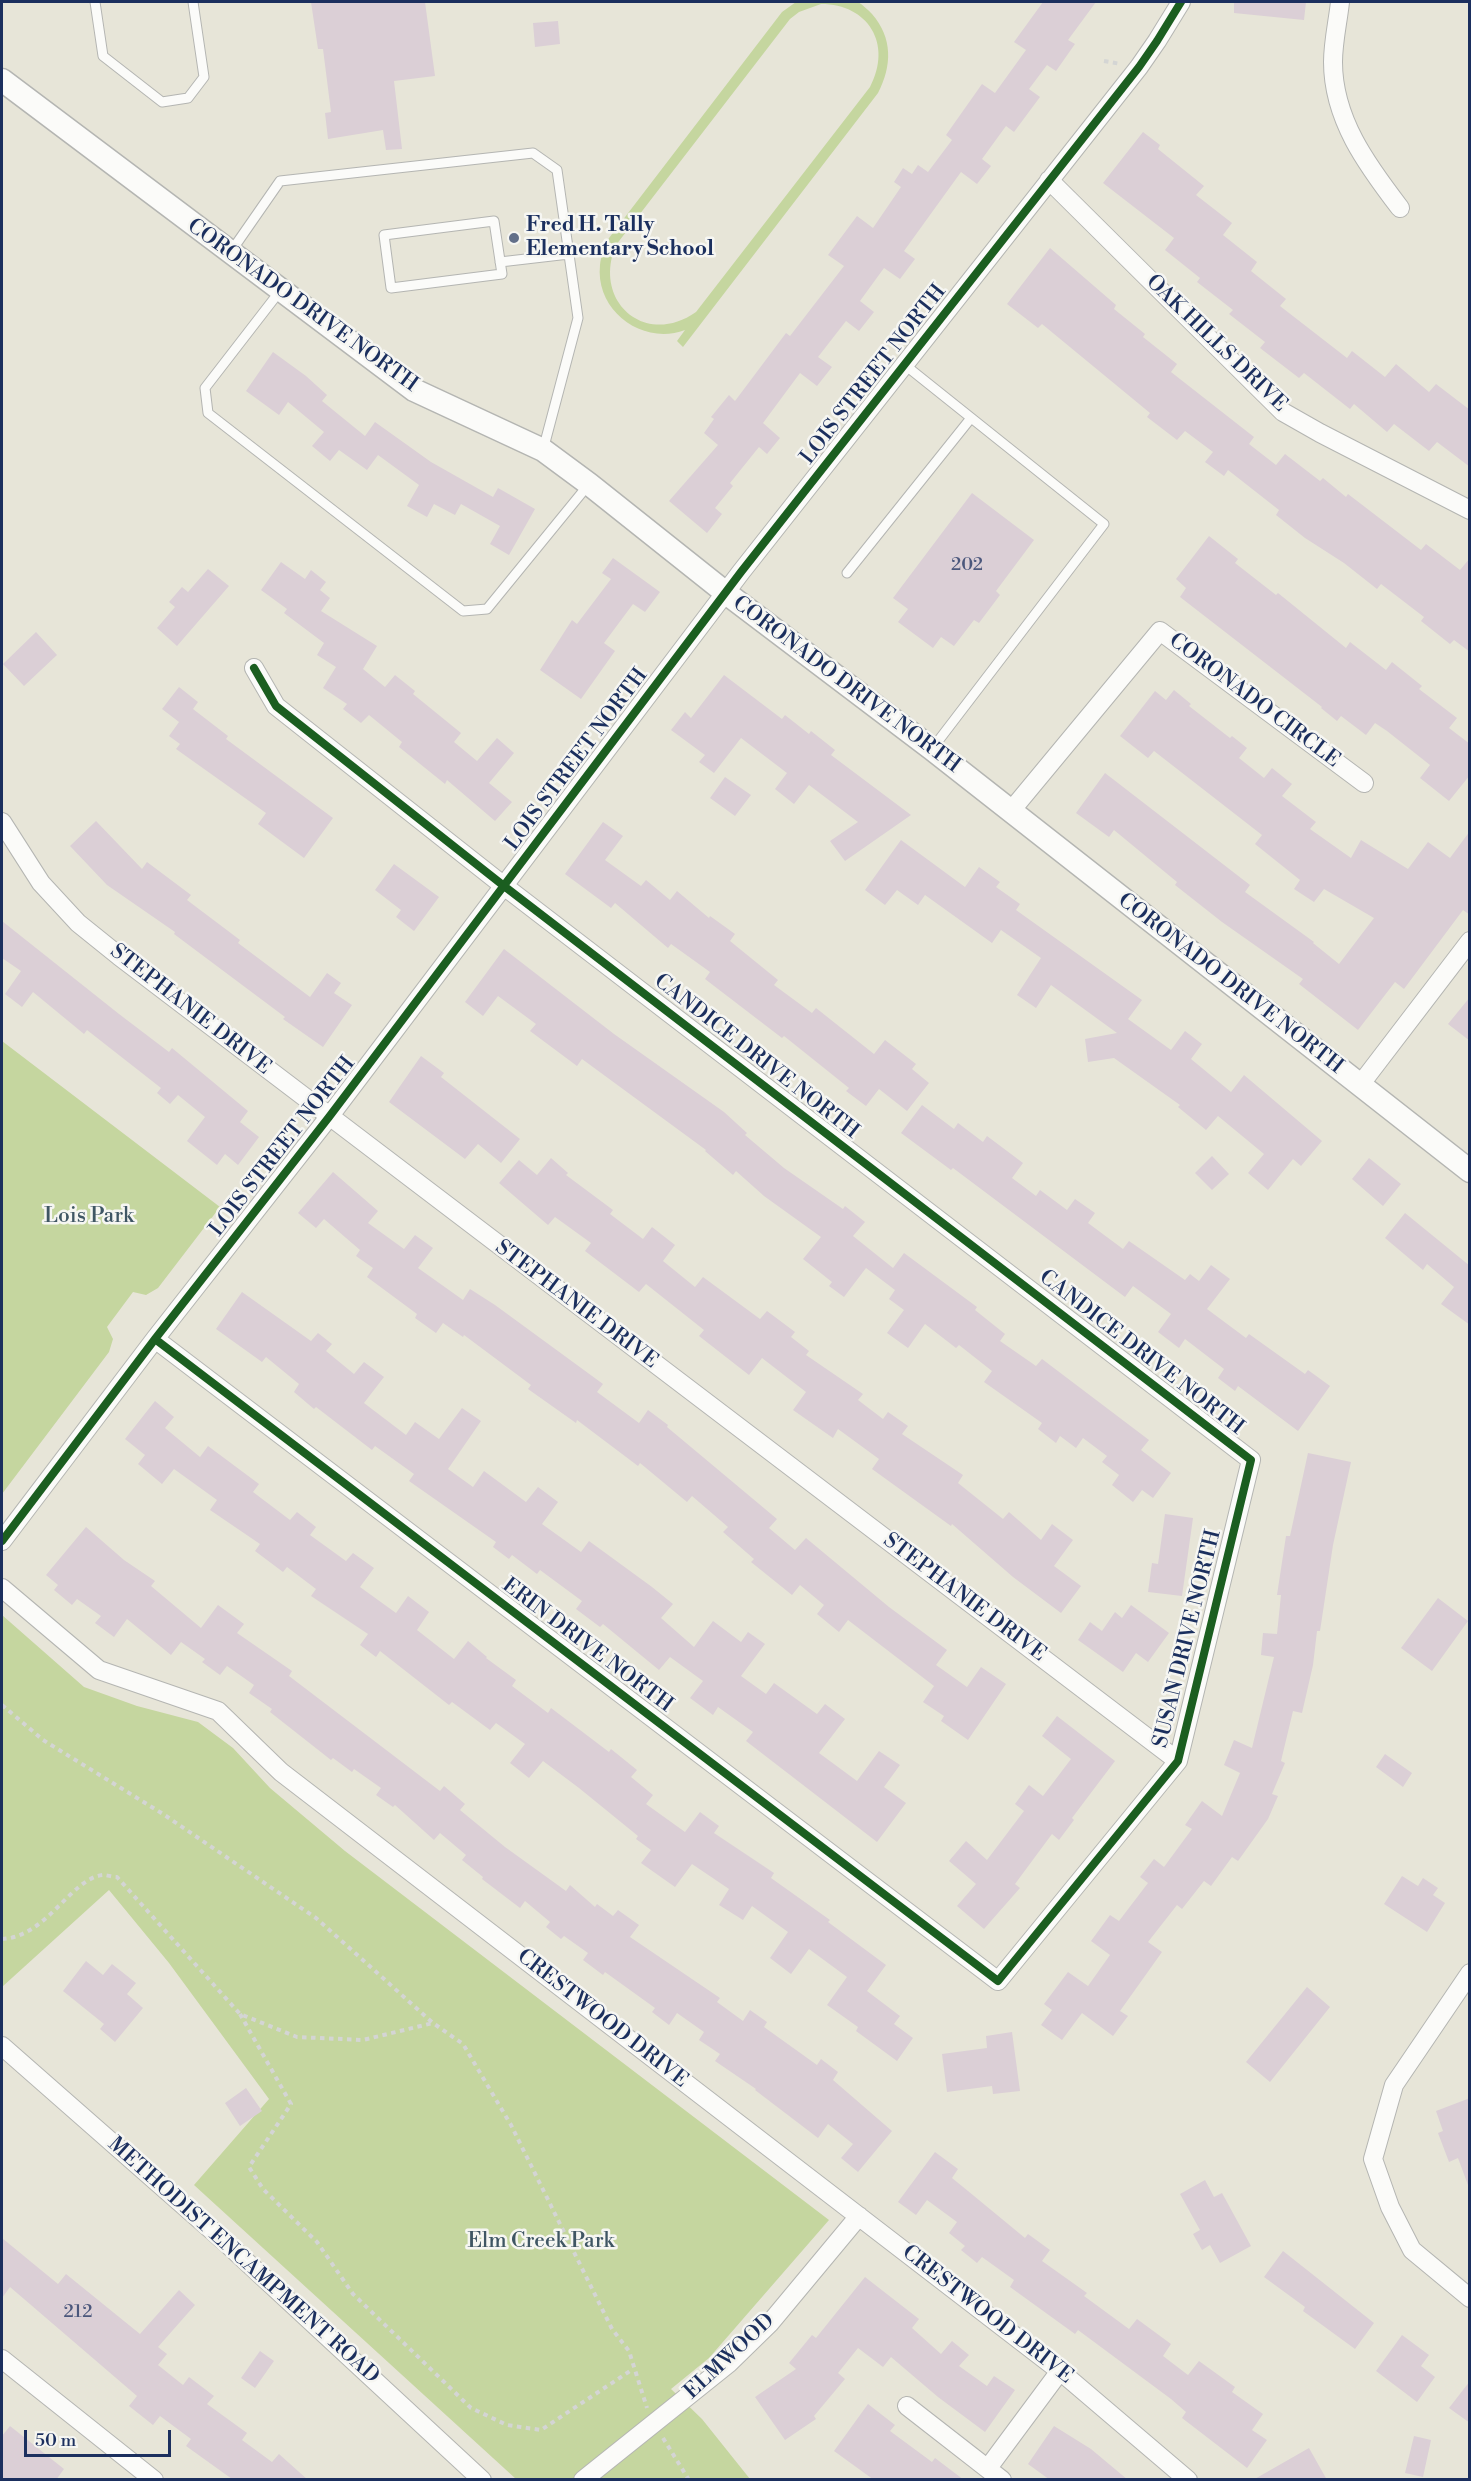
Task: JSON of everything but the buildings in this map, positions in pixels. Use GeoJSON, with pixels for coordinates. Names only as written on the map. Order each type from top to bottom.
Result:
{"type":"FeatureCollection","features":[{"type":"Feature","properties":{"kind":"street","name":"LOIS STREET NORTH"},"geometry":{"type":"LineString","coordinates":[[2,1541],[329,1117],[726,593],[1139,67],[1180,2]]}},
{"type":"Feature","properties":{"kind":"street"},"geometry":{"type":"LineString","coordinates":[[1340,2],[1333,62],[1340,103],[1357,149],[1400,208]]}},
{"type":"Feature","properties":{"kind":"street","name":"CORONADO DRIVE NORTH"},"geometry":{"type":"LineString","coordinates":[[2,80],[230,254],[414,390],[543,450],[589,484],[726,593],[932,749],[1470,1171]]}},
{"type":"Feature","properties":{"kind":"street","name":"OAK HILLS DRIVE"},"geometry":{"type":"LineString","coordinates":[[1049,180],[1283,412],[1470,510]]}},
{"type":"Feature","properties":{"kind":"street","name":"CORONADO CIRCLE"},"geometry":{"type":"LineString","coordinates":[[1010,812],[1160,631],[1364,783]]}},
{"type":"Feature","properties":{"kind":"street","name":"CANDICE DRIVE NORTH"},"geometry":{"type":"LineString","coordinates":[[255,668],[276,706],[504,886],[1251,1460]]}},
{"type":"Feature","properties":{"kind":"street","name":"STEPHANIE DRIVE"},"geometry":{"type":"LineString","coordinates":[[2,822],[41,883],[78,923],[329,1117],[1178,1761]]}},
{"type":"Feature","properties":{"kind":"street"},"geometry":{"type":"LineString","coordinates":[[1360,1085],[1470,941]]}},
{"type":"Feature","properties":{"kind":"street","name":"ERIN DRIVE NORTH"},"geometry":{"type":"LineString","coordinates":[[155,1340],[998,1981]]}},
{"type":"Feature","properties":{"kind":"street","name":"SUSAN DRIVE NORTH"},"geometry":{"type":"LineString","coordinates":[[998,1981],[1178,1761],[1251,1460]]}},
{"type":"Feature","properties":{"kind":"street","name":"CRESTWOOD DRIVE"},"geometry":{"type":"LineString","coordinates":[[2,1588],[99,1670],[218,1711],[281,1772],[1060,2371],[1188,2480]]}},
{"type":"Feature","properties":{"kind":"street"},"geometry":{"type":"LineString","coordinates":[[1470,1973],[1394,2085],[1373,2158],[1389,2207],[1412,2250],[1470,2298]]}},
{"type":"Feature","properties":{"kind":"street","name":"METHODIST ENCAMPMENT ROAD"},"geometry":{"type":"LineString","coordinates":[[2,2046],[224,2241],[482,2480]]}},
{"type":"Feature","properties":{"kind":"street","name":"ELMWOOD"},"geometry":{"type":"LineString","coordinates":[[583,2480],[728,2364],[770,2323],[859,2216]]}},
{"type":"Feature","properties":{"kind":"street"},"geometry":{"type":"LineString","coordinates":[[2,2359],[154,2480]]}},
{"type":"Feature","properties":{"kind":"street"},"geometry":{"type":"LineString","coordinates":[[907,2406],[995,2474],[1060,2371]]}},
{"type":"Feature","properties":{"kind":"lane"},"geometry":{"type":"LineString","coordinates":[[95,2],[103,56],[162,102],[188,98],[204,77],[193,2]]}},
{"type":"Feature","properties":{"kind":"lane"},"geometry":{"type":"LineString","coordinates":[[230,254],[280,181],[533,153],[557,170],[578,318],[543,450]]}},
{"type":"Feature","properties":{"kind":"lane"},"geometry":{"type":"LineString","coordinates":[[494,220],[500,262],[502,274],[391,288],[384,235],[494,220]]}},
{"type":"Feature","properties":{"kind":"lane"},"geometry":{"type":"LineString","coordinates":[[500,262],[569,254]]}},
{"type":"Feature","properties":{"kind":"lane"},"geometry":{"type":"LineString","coordinates":[[280,291],[205,388],[208,413],[464,611],[487,609],[589,484]]}},
{"type":"Feature","properties":{"kind":"lane"},"geometry":{"type":"LineString","coordinates":[[905,365],[1104,524],[932,749]]}},
{"type":"Feature","properties":{"kind":"lane"},"geometry":{"type":"LineString","coordinates":[[847,573],[971,418]]}},
{"type":"Feature","properties":{"kind":"path"},"geometry":{"type":"LineString","coordinates":[[2,1705],[43,1740],[163,1814],[315,1918],[433,2023],[463,2044],[511,2125],[612,2329],[629,2351],[633,2369],[654,2424],[689,2480]]}},
{"type":"Feature","properties":{"kind":"path"},"geometry":{"type":"LineString","coordinates":[[2,1939],[12,1938],[43,1922],[87,1880],[102,1875],[117,1877],[240,2014],[291,2104],[249,2167],[263,2189],[317,2242],[353,2294],[471,2408],[507,2425],[541,2430],[633,2369]]}},
{"type":"Feature","properties":{"kind":"path"},"geometry":{"type":"LineString","coordinates":[[240,2014],[297,2037],[363,2040],[433,2023]]}},
{"type":"Feature","properties":{"kind":"green space"},"geometry":{"type":"Polygon","coordinates":[[[796,2],[858,2],[872,14],[884,33],[888,52],[886,73],[878,93],[683,347],[677,341],[685,330],[669,334],[638,329],[614,310],[605,297],[600,282],[602,254],[609,238],[782,12],[796,2]],[[821,4],[799,12],[790,19],[616,245],[610,265],[611,284],[617,300],[628,313],[642,321],[659,325],[677,322],[696,312],[870,87],[879,56],[872,29],[852,11],[821,4]]]}},
{"type":"Feature","properties":{"kind":"green space","name":"Lois Park"},"geometry":{"type":"Polygon","coordinates":[[[2,1041],[220,1207],[158,1288],[146,1295],[133,1292],[107,1327],[113,1339],[109,1352],[2,1494],[2,1041]]]}},
{"type":"Feature","properties":{"kind":"green space","name":"Elm Creek Park"},"geometry":{"type":"Polygon","coordinates":[[[2,1615],[84,1687],[137,1706],[198,1722],[233,1748],[270,1788],[345,1851],[829,2220],[709,2358],[671,2389],[702,2419],[750,2479],[516,2479],[194,2185],[269,2099],[169,1963],[109,1890],[2,1987],[2,1615]]]}},
{"type":"Feature","properties":{"kind":"cycle path"},"geometry":{"type":"LineString","coordinates":[[2,1541],[155,1339],[329,1117],[741,572],[1139,67],[1181,2]]}},
{"type":"Feature","properties":{"kind":"cycle path"},"geometry":{"type":"LineString","coordinates":[[155,1339],[998,1981],[1178,1761],[1251,1460],[504,886],[276,706],[254,668]]}},
{"type":"Feature","properties":{"kind":"place","name":"Fred H. Tally Elementary School"},"geometry":{"type":"Point","coordinates":[514,238]}}]}
